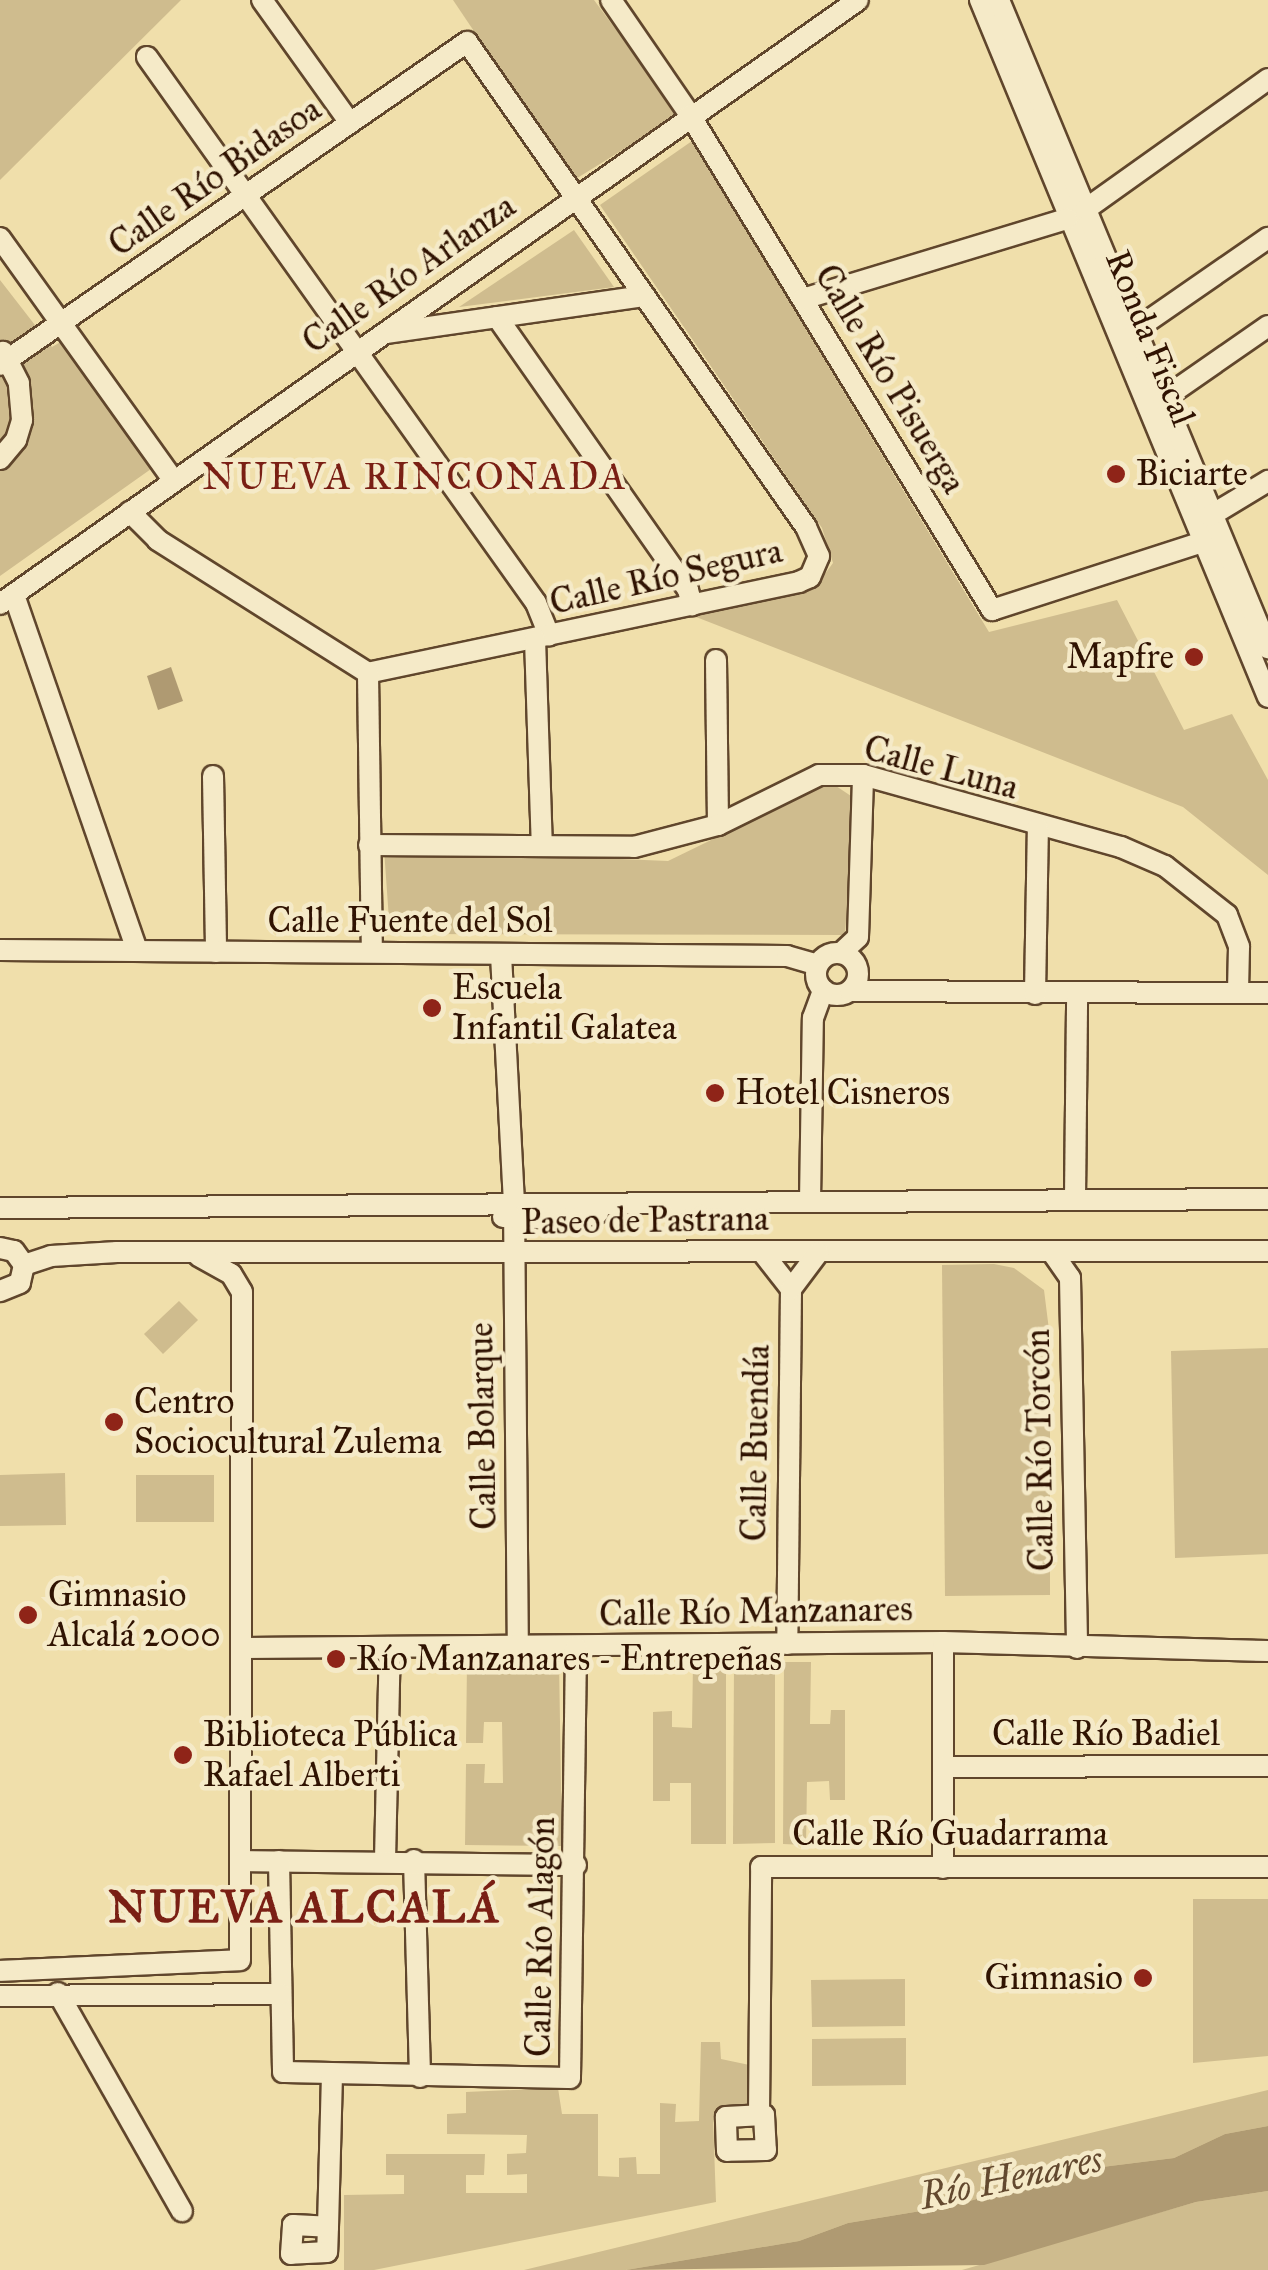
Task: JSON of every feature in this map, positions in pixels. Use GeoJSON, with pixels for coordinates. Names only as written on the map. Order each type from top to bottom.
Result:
{"type":"FeatureCollection","features":[{"type":"Feature","properties":{"kind":"street"},"geometry":{"type":"LineString","coordinates":[[262,0],[350,123]]}},
{"type":"Feature","properties":{"kind":"street","name":"Calle Río Pisuerga"},"geometry":{"type":"LineString","coordinates":[[611,0],[690,115],[992,610],[1199,543]]}},
{"type":"Feature","properties":{"kind":"street","name":"Calle Río Arlanza"},"geometry":{"type":"LineString","coordinates":[[7,599],[858,0]]}},
{"type":"Feature","properties":{"kind":"street","name":"Ronda Fiscal"},"geometry":{"type":"LineString","coordinates":[[980,0],[1076,214],[1135,330],[1268,648]]}},
{"type":"Feature","properties":{"kind":"street","name":"Ronda Fiscal"},"geometry":{"type":"LineString","coordinates":[[999,0],[1199,543],[1268,697]]}},
{"type":"Feature","properties":{"kind":"street","name":"Calle Río Bidasoa"},"geometry":{"type":"LineString","coordinates":[[3,358],[62,322],[467,42]]}},
{"type":"Feature","properties":{"kind":"street","name":"Calle Río Segura"},"geometry":{"type":"LineString","coordinates":[[368,673],[799,582],[810,577],[820,556],[467,42]]}},
{"type":"Feature","properties":{"kind":"street"},"geometry":{"type":"LineString","coordinates":[[146,57],[340,334],[536,603],[542,638],[542,846]]}},
{"type":"Feature","properties":{"kind":"street"},"geometry":{"type":"LineString","coordinates":[[803,299],[1076,214],[1268,79]]}},
{"type":"Feature","properties":{"kind":"street"},"geometry":{"type":"LineString","coordinates":[[0,238],[174,481]]}},
{"type":"Feature","properties":{"kind":"street"},"geometry":{"type":"LineString","coordinates":[[1135,330],[1268,238]]}},
{"type":"Feature","properties":{"kind":"street"},"geometry":{"type":"LineString","coordinates":[[380,334],[644,296]]}},
{"type":"Feature","properties":{"kind":"street"},"geometry":{"type":"LineString","coordinates":[[497,318],[688,590],[692,605]]}},
{"type":"Feature","properties":{"kind":"street"},"geometry":{"type":"LineString","coordinates":[[1162,399],[1268,326]]}},
{"type":"Feature","properties":{"kind":"street"},"geometry":{"type":"LineString","coordinates":[[0,459],[22,420],[3,358]]}},
{"type":"Feature","properties":{"kind":"street"},"geometry":{"type":"LineString","coordinates":[[1210,516],[1268,482]]}},
{"type":"Feature","properties":{"kind":"street"},"geometry":{"type":"LineString","coordinates":[[130,512],[158,540],[368,673],[372,952]]}},
{"type":"Feature","properties":{"kind":"street"},"geometry":{"type":"LineString","coordinates":[[7,599],[137,950]]}},
{"type":"Feature","properties":{"kind":"street"},"geometry":{"type":"LineString","coordinates":[[716,660],[718,825]]}},
{"type":"Feature","properties":{"kind":"street","name":"Calle Luna"},"geometry":{"type":"LineString","coordinates":[[369,845],[634,847],[718,825],[819,775],[863,775],[1038,828],[1120,846],[1206,894],[1235,930],[1238,992]]}},
{"type":"Feature","properties":{"kind":"street"},"geometry":{"type":"LineString","coordinates":[[810,1201],[813,1018],[823,990],[818,965],[841,953],[858,937],[863,775]]}},
{"type":"Feature","properties":{"kind":"street"},"geometry":{"type":"LineString","coordinates":[[214,776],[216,952]]}},
{"type":"Feature","properties":{"kind":"street"},"geometry":{"type":"LineString","coordinates":[[1035,994],[1038,828]]}},
{"type":"Feature","properties":{"kind":"street","name":"Calle Fuente del Sol"},"geometry":{"type":"LineString","coordinates":[[0,950],[787,956],[818,965]]}},
{"type":"Feature","properties":{"kind":"street"},"geometry":{"type":"LineString","coordinates":[[841,953],[857,966],[850,992]]}},
{"type":"Feature","properties":{"kind":"street","name":"Calle Bolarque"},"geometry":{"type":"LineString","coordinates":[[501,955],[514,1211],[518,1647]]}},
{"type":"Feature","properties":{"kind":"street"},"geometry":{"type":"LineString","coordinates":[[823,990],[1268,993]]}},
{"type":"Feature","properties":{"kind":"street"},"geometry":{"type":"LineString","coordinates":[[1075,1198],[1077,994]]}},
{"type":"Feature","properties":{"kind":"street","name":"Paseo de Pastrana"},"geometry":{"type":"LineString","coordinates":[[0,1208],[434,1205],[514,1211],[810,1201],[1268,1199]]}},
{"type":"Feature","properties":{"kind":"street"},"geometry":{"type":"LineString","coordinates":[[0,1248],[14,1251],[24,1265],[20,1283],[0,1290]]}},
{"type":"Feature","properties":{"kind":"street","name":"Paseo de Pastrana"},"geometry":{"type":"LineString","coordinates":[[24,1265],[68,1255],[191,1253],[277,1256],[1268,1251]]}},
{"type":"Feature","properties":{"kind":"street"},"geometry":{"type":"LineString","coordinates":[[762,1252],[791,1289],[818,1253]]}},
{"type":"Feature","properties":{"kind":"street"},"geometry":{"type":"LineString","coordinates":[[0,1970],[240,1960],[245,1648],[242,1292],[224,1268],[191,1253]]}},
{"type":"Feature","properties":{"kind":"street","name":"Calle Río Torcón"},"geometry":{"type":"LineString","coordinates":[[1054,1254],[1070,1278],[1077,1648]]}},
{"type":"Feature","properties":{"kind":"street"},"geometry":{"type":"LineString","coordinates":[[242,1292],[277,1256]]}},
{"type":"Feature","properties":{"kind":"street","name":"Calle Buendía"},"geometry":{"type":"LineString","coordinates":[[786,1644],[791,1289]]}},
{"type":"Feature","properties":{"kind":"street"},"geometry":{"type":"LineString","coordinates":[[943,1642],[944,1868]]}},
{"type":"Feature","properties":{"kind":"street","name":"Calle Río Manzanares"},"geometry":{"type":"LineString","coordinates":[[245,1648],[943,1642],[1268,1651]]}},
{"type":"Feature","properties":{"kind":"street","name":"Calle Río Alagón"},"geometry":{"type":"LineString","coordinates":[[420,2077],[570,2078],[576,1865],[576,1647]]}},
{"type":"Feature","properties":{"kind":"street"},"geometry":{"type":"LineString","coordinates":[[385,1860],[390,1648]]}},
{"type":"Feature","properties":{"kind":"street","name":"Calle Río Badiel"},"geometry":{"type":"LineString","coordinates":[[943,1767],[1268,1766]]}},
{"type":"Feature","properties":{"kind":"street"},"geometry":{"type":"LineString","coordinates":[[244,1861],[414,1860],[576,1865]]}},
{"type":"Feature","properties":{"kind":"street"},"geometry":{"type":"LineString","coordinates":[[279,1861],[283,2072],[420,2077],[414,1860]]}},
{"type":"Feature","properties":{"kind":"street","name":"Calle Río Guadarrama"},"geometry":{"type":"LineString","coordinates":[[759,2116],[761,1867],[1268,1867]]}},
{"type":"Feature","properties":{"kind":"street"},"geometry":{"type":"LineString","coordinates":[[30,1968],[34,1994]]}},
{"type":"Feature","properties":{"kind":"street"},"geometry":{"type":"LineString","coordinates":[[58,1993],[182,2211]]}},
{"type":"Feature","properties":{"kind":"street"},"geometry":{"type":"LineString","coordinates":[[0,1996],[282,1994]]}},
{"type":"Feature","properties":{"kind":"street"},"geometry":{"type":"LineString","coordinates":[[328,2227],[332,2075]]}},
{"type":"Feature","properties":{"kind":"shaded area"},"geometry":{"type":"Polygon","coordinates":[[[0,0],[181,0],[0,180],[0,0]]]}},
{"type":"Feature","properties":{"kind":"shaded area"},"geometry":{"type":"Polygon","coordinates":[[[453,0],[594,0],[679,115],[574,180],[453,0]]]}},
{"type":"Feature","properties":{"kind":"shaded area"},"geometry":{"type":"Polygon","coordinates":[[[692,141],[989,632],[1117,600],[1184,730],[1232,714],[1268,780],[1268,875],[1183,807],[691,615],[816,586],[833,563],[822,528],[600,205],[692,141]]]}},
{"type":"Feature","properties":{"kind":"shaded area"},"geometry":{"type":"Polygon","coordinates":[[[574,230],[614,287],[459,307],[574,230]]]}},
{"type":"Feature","properties":{"kind":"shaded area"},"geometry":{"type":"Polygon","coordinates":[[[0,280],[52,347],[64,340],[151,469],[0,576],[0,280]]]}},
{"type":"Feature","properties":{"kind":"shaded area"},"geometry":{"type":"Polygon","coordinates":[[[171,667],[183,701],[158,710],[147,676],[171,667]]]}},
{"type":"Feature","properties":{"kind":"shaded area"},"geometry":{"type":"Polygon","coordinates":[[[830,782],[854,798],[845,935],[390,934],[384,849],[668,861],[830,782]]]}},
{"type":"Feature","properties":{"kind":"shaded area"},"geometry":{"type":"Polygon","coordinates":[[[994,1264],[1014,1268],[1044,1290],[1050,1338],[1050,1595],[945,1596],[942,1265],[994,1264]]]}},
{"type":"Feature","properties":{"kind":"shaded area"},"geometry":{"type":"Polygon","coordinates":[[[179,1301],[198,1320],[163,1354],[144,1334],[179,1301]]]}},
{"type":"Feature","properties":{"kind":"shaded area"},"geometry":{"type":"Polygon","coordinates":[[[1268,1348],[1268,1554],[1175,1558],[1171,1351],[1268,1348]]]}},
{"type":"Feature","properties":{"kind":"shaded area"},"geometry":{"type":"Polygon","coordinates":[[[65,1473],[66,1525],[0,1526],[0,1475],[65,1473]]]}},
{"type":"Feature","properties":{"kind":"shaded area"},"geometry":{"type":"Polygon","coordinates":[[[136,1475],[214,1475],[214,1522],[136,1522],[136,1475]]]}},
{"type":"Feature","properties":{"kind":"shaded area"},"geometry":{"type":"Polygon","coordinates":[[[559,1661],[562,1846],[465,1845],[466,1764],[485,1764],[484,1783],[503,1783],[502,1722],[484,1722],[483,1743],[466,1743],[467,1664],[559,1661]]]}},
{"type":"Feature","properties":{"kind":"shaded area"},"geometry":{"type":"Polygon","coordinates":[[[784,1662],[811,1662],[810,1724],[830,1724],[831,1710],[845,1710],[845,1800],[830,1800],[829,1781],[807,1782],[806,1845],[783,1844],[784,1662]]]}},
{"type":"Feature","properties":{"kind":"shaded area"},"geometry":{"type":"Polygon","coordinates":[[[726,1663],[726,1844],[691,1844],[691,1783],[670,1783],[670,1801],[653,1801],[653,1712],[672,1711],[672,1727],[692,1728],[693,1664],[726,1663]]]}},
{"type":"Feature","properties":{"kind":"shaded area"},"geometry":{"type":"Polygon","coordinates":[[[734,1663],[775,1663],[775,1843],[733,1844],[734,1663]]]}},
{"type":"Feature","properties":{"kind":"shaded area"},"geometry":{"type":"Polygon","coordinates":[[[1193,1899],[1268,1899],[1268,2056],[1193,2063],[1193,1899]]]}},
{"type":"Feature","properties":{"kind":"shaded area"},"geometry":{"type":"Polygon","coordinates":[[[905,1979],[905,2026],[812,2027],[811,1980],[905,1979]]]}},
{"type":"Feature","properties":{"kind":"shaded area"},"geometry":{"type":"Polygon","coordinates":[[[906,2038],[906,2085],[812,2086],[812,2039],[906,2038]]]}},
{"type":"Feature","properties":{"kind":"shaded area"},"geometry":{"type":"Polygon","coordinates":[[[701,2042],[720,2042],[721,2059],[759,2067],[759,2103],[720,2106],[713,2118],[716,2202],[374,2270],[344,2270],[344,2195],[404,2194],[404,2175],[386,2175],[386,2154],[485,2154],[484,2175],[466,2175],[466,2193],[527,2193],[527,2174],[507,2175],[507,2154],[526,2153],[527,2135],[447,2134],[447,2114],[466,2113],[466,2092],[558,2088],[562,2114],[598,2114],[598,2176],[619,2177],[619,2158],[636,2157],[637,2174],[660,2174],[660,2103],[676,2104],[675,2122],[699,2121],[701,2042]]]}},
{"type":"Feature","properties":{"kind":"shaded area"},"geometry":{"type":"Polygon","coordinates":[[[1268,2090],[1268,2126],[1225,2134],[1174,2158],[1086,2169],[951,2206],[848,2223],[799,2241],[626,2270],[524,2270],[1268,2090]]]}},
{"type":"Feature","properties":{"kind":"shaded area"},"geometry":{"type":"Polygon","coordinates":[[[1268,2126],[1268,2191],[1196,2202],[984,2265],[626,2270],[799,2241],[848,2223],[951,2206],[1086,2169],[1174,2158],[1225,2134],[1268,2126]]]}},
{"type":"Feature","properties":{"kind":"shaded area"},"geometry":{"type":"Polygon","coordinates":[[[1268,2191],[1268,2270],[962,2270],[1196,2202],[1268,2191]]]}},
{"type":"Feature","properties":{"kind":"place","name":"Biciarte"},"geometry":{"type":"Point","coordinates":[1116,474]}},
{"type":"Feature","properties":{"kind":"place","name":"Mapfre"},"geometry":{"type":"Point","coordinates":[1194,657]}},
{"type":"Feature","properties":{"kind":"place","name":"Escuela Infantil Galatea"},"geometry":{"type":"Point","coordinates":[432,1008]}},
{"type":"Feature","properties":{"kind":"place","name":"Hotel Cisneros"},"geometry":{"type":"Point","coordinates":[715,1093]}},
{"type":"Feature","properties":{"kind":"place","name":"Centro Sociocultural Zulema"},"geometry":{"type":"Point","coordinates":[114,1422]}},
{"type":"Feature","properties":{"kind":"place","name":"Gimnasio Alcalá 2000"},"geometry":{"type":"Point","coordinates":[28,1615]}},
{"type":"Feature","properties":{"kind":"place","name":"Río Manzanares - Entrepeñas"},"geometry":{"type":"Point","coordinates":[336,1659]}},
{"type":"Feature","properties":{"kind":"place","name":"Biblioteca Pública Rafael Alberti"},"geometry":{"type":"Point","coordinates":[183,1755]}},
{"type":"Feature","properties":{"kind":"place","name":"Gimnasio"},"geometry":{"type":"Point","coordinates":[1143,1978]}},
{"type":"Feature","properties":{"kind":"district","name":"NUEVA RINCONADA"},"geometry":{"type":"Point","coordinates":[415,477]}},
{"type":"Feature","properties":{"kind":"district","name":"NUEVA ALCALÁ"},"geometry":{"type":"Point","coordinates":[305,1907]}},
{"type":"Feature","properties":{"kind":"water label","name":"Río Henares"},"geometry":{"type":"Point","coordinates":[1011,2178]}}]}
